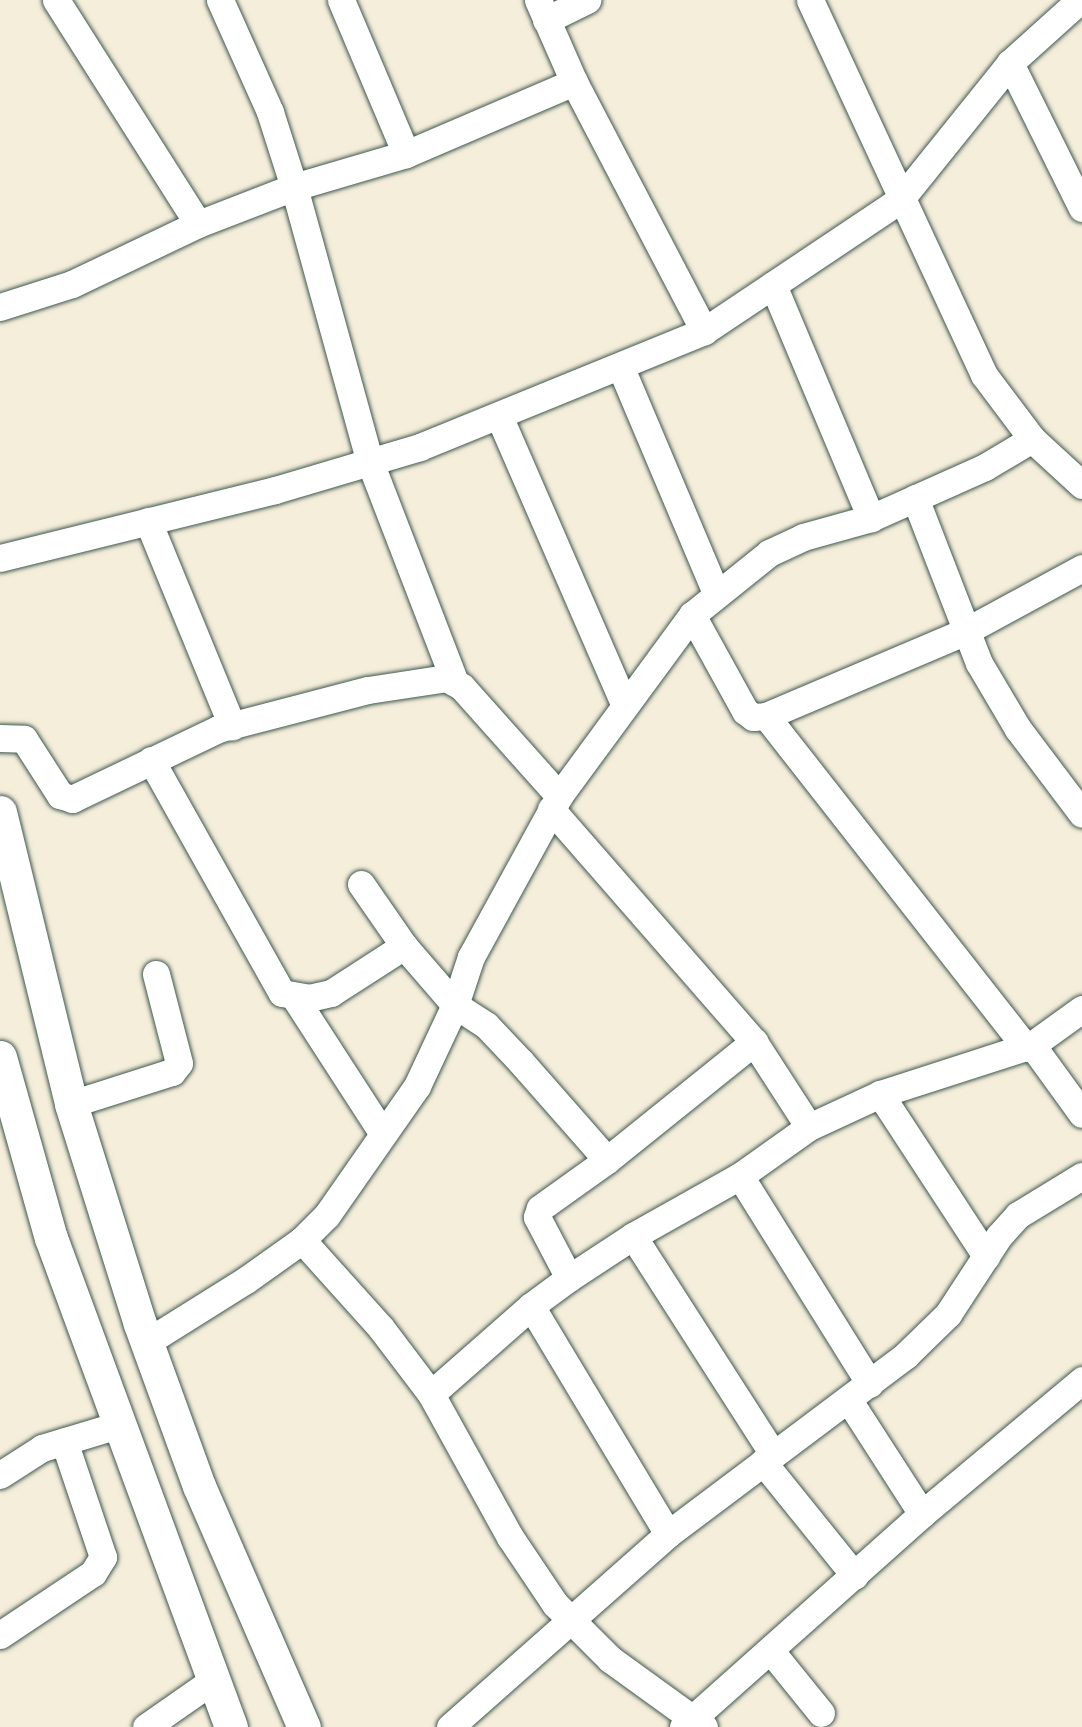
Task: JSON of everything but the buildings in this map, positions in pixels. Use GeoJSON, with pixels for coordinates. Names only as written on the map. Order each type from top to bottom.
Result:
{"type":"FeatureCollection","features":[{"type":"Feature","properties":{"kind":"main road"},"geometry":{"type":"LineString","coordinates":[[0,812],[71,1104],[147,1342],[199,1486],[304,1727]]}},
{"type":"Feature","properties":{"kind":"main road"},"geometry":{"type":"LineString","coordinates":[[0,1057],[9,1121],[118,1425],[231,1727]]}},
{"type":"Feature","properties":{"kind":"street"},"geometry":{"type":"LineString","coordinates":[[56,0],[198,224]]}},
{"type":"Feature","properties":{"kind":"street"},"geometry":{"type":"LineString","coordinates":[[220,0],[270,112],[294,187],[370,462],[455,682],[754,1042],[809,1127]]}},
{"type":"Feature","properties":{"kind":"street"},"geometry":{"type":"LineString","coordinates":[[340,0],[406,154]]}},
{"type":"Feature","properties":{"kind":"street"},"geometry":{"type":"LineString","coordinates":[[587,0],[542,10],[574,82],[704,331]]}},
{"type":"Feature","properties":{"kind":"street"},"geometry":{"type":"LineString","coordinates":[[810,0],[900,200],[984,375],[1032,439],[1082,485]]}},
{"type":"Feature","properties":{"kind":"street"},"geometry":{"type":"LineString","coordinates":[[0,558],[370,462],[499,416],[621,368],[704,331],[900,200],[1010,63],[1080,0]]}},
{"type":"Feature","properties":{"kind":"street"},"geometry":{"type":"LineString","coordinates":[[1010,63],[1082,208]]}},
{"type":"Feature","properties":{"kind":"street"},"geometry":{"type":"LineString","coordinates":[[0,307],[72,284],[198,224],[294,187],[406,154],[574,82]]}},
{"type":"Feature","properties":{"kind":"street"},"geometry":{"type":"LineString","coordinates":[[773,285],[871,518]]}},
{"type":"Feature","properties":{"kind":"street"},"geometry":{"type":"LineString","coordinates":[[621,368],[716,593]]}},
{"type":"Feature","properties":{"kind":"street"},"geometry":{"type":"LineString","coordinates":[[499,416],[624,703]]}},
{"type":"Feature","properties":{"kind":"street"},"geometry":{"type":"LineString","coordinates":[[147,1342],[302,1240],[327,1215],[417,1086],[455,1005],[471,957],[555,802],[624,703],[692,615],[716,593],[777,549],[803,537],[871,518],[985,467],[1032,439]]}},
{"type":"Feature","properties":{"kind":"street"},"geometry":{"type":"LineString","coordinates":[[915,498],[950,581],[979,663],[1018,729],[1082,814]]}},
{"type":"Feature","properties":{"kind":"street"},"geometry":{"type":"LineString","coordinates":[[148,521],[232,726]]}},
{"type":"Feature","properties":{"kind":"street"},"geometry":{"type":"LineString","coordinates":[[692,615],[746,711],[753,717],[766,716],[966,631],[1082,568]]}},
{"type":"Feature","properties":{"kind":"street"},"geometry":{"type":"LineString","coordinates":[[0,738],[24,739],[60,795],[72,799],[151,760],[232,726],[368,690],[446,678],[455,682]]}},
{"type":"Feature","properties":{"kind":"street"},"geometry":{"type":"LineString","coordinates":[[766,716],[1082,1114]]}},
{"type":"Feature","properties":{"kind":"street"},"geometry":{"type":"LineString","coordinates":[[151,760],[274,985],[295,998],[383,1134]]}},
{"type":"Feature","properties":{"kind":"street"},"geometry":{"type":"LineString","coordinates":[[361,884],[404,946],[455,1005],[486,1025],[607,1160]]}},
{"type":"Feature","properties":{"kind":"street"},"geometry":{"type":"LineString","coordinates":[[295,998],[331,993],[404,946]]}},
{"type":"Feature","properties":{"kind":"street"},"geometry":{"type":"LineString","coordinates":[[71,1104],[172,1072],[179,1063],[156,974]]}},
{"type":"Feature","properties":{"kind":"street"},"geometry":{"type":"LineString","coordinates":[[431,1394],[531,1306],[569,1278],[633,1236],[740,1176],[809,1127],[880,1094],[1029,1046],[1082,1009]]}},
{"type":"Feature","properties":{"kind":"street"},"geometry":{"type":"LineString","coordinates":[[569,1278],[537,1217],[540,1208],[607,1160],[754,1042]]}},
{"type":"Feature","properties":{"kind":"street"},"geometry":{"type":"LineString","coordinates":[[880,1094],[986,1256]]}},
{"type":"Feature","properties":{"kind":"street"},"geometry":{"type":"LineString","coordinates":[[740,1176],[870,1384]]}},
{"type":"Feature","properties":{"kind":"street"},"geometry":{"type":"LineString","coordinates":[[450,1727],[668,1534],[870,1384],[948,1314],[986,1256],[1018,1215],[1082,1176]]}},
{"type":"Feature","properties":{"kind":"street"},"geometry":{"type":"LineString","coordinates":[[633,1236],[768,1458],[855,1576]]}},
{"type":"Feature","properties":{"kind":"street"},"geometry":{"type":"LineString","coordinates":[[302,1240],[381,1328],[431,1394],[510,1537],[555,1604],[610,1659],[692,1724],[770,1650],[922,1514],[1082,1380]]}},
{"type":"Feature","properties":{"kind":"street"},"geometry":{"type":"LineString","coordinates":[[531,1306],[668,1534]]}},
{"type":"Feature","properties":{"kind":"street"},"geometry":{"type":"LineString","coordinates":[[848,1399],[922,1514]]}},
{"type":"Feature","properties":{"kind":"street"},"geometry":{"type":"LineString","coordinates":[[0,1475],[42,1448],[118,1425]]}},
{"type":"Feature","properties":{"kind":"street"},"geometry":{"type":"LineString","coordinates":[[0,1635],[93,1573],[103,1557],[64,1441]]}},
{"type":"Feature","properties":{"kind":"street"},"geometry":{"type":"LineString","coordinates":[[770,1650],[821,1713]]}},
{"type":"Feature","properties":{"kind":"street"},"geometry":{"type":"LineString","coordinates":[[146,1727],[212,1681]]}}]}
